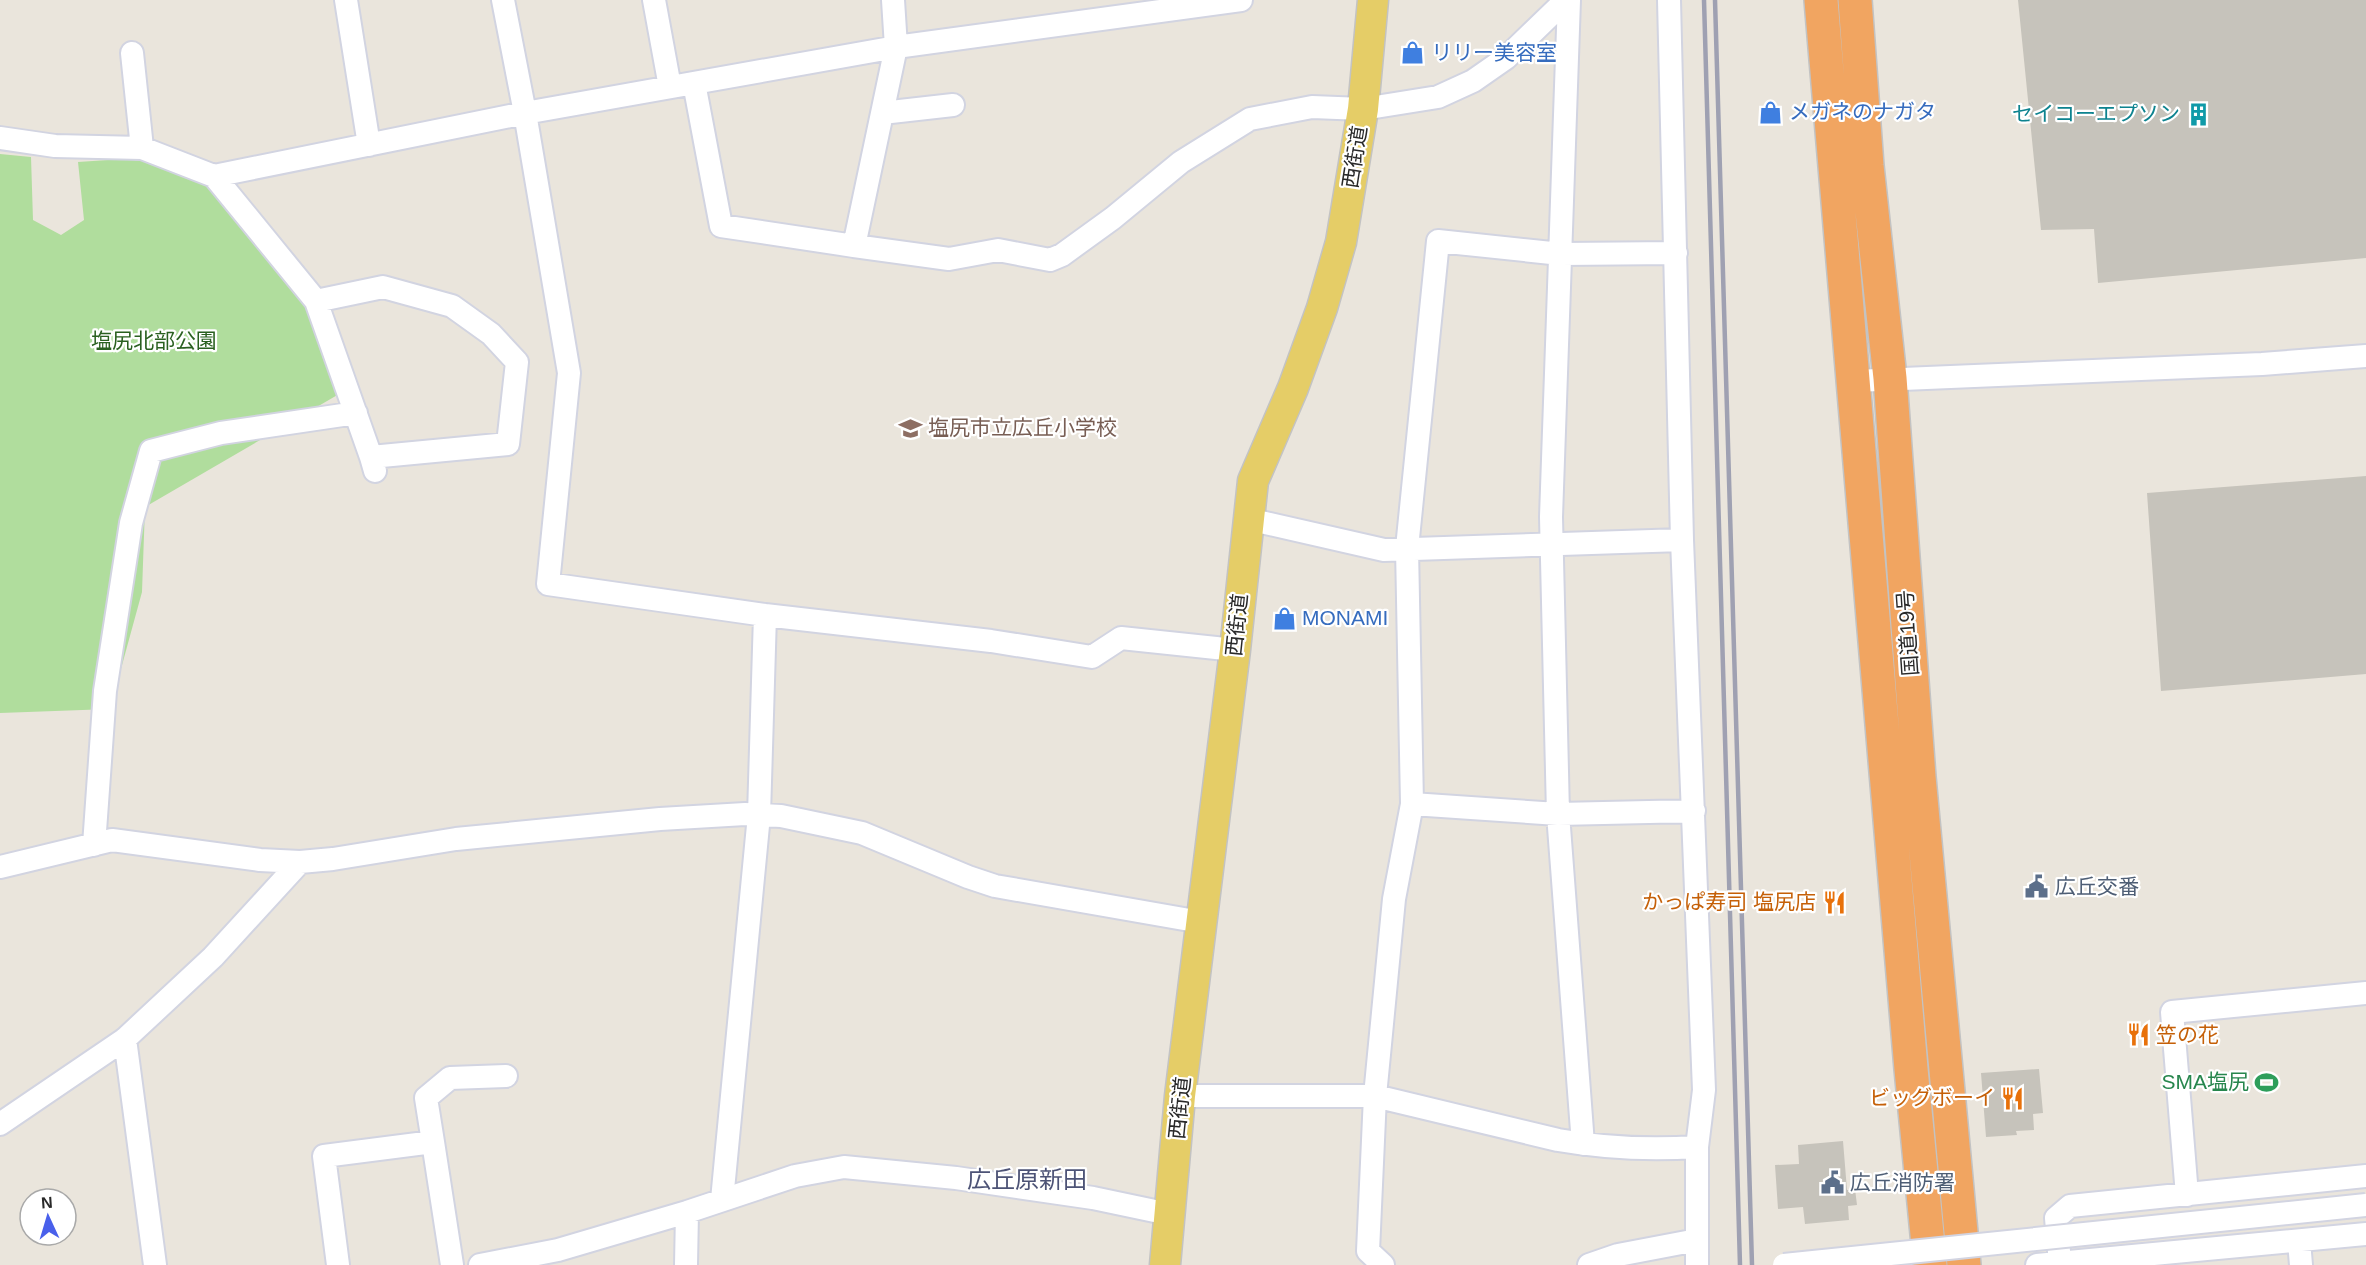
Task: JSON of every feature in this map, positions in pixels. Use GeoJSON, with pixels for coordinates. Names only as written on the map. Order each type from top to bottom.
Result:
{"type":"FeatureCollection","features":[{"type":"Feature","properties":{"kind":"highway","name":"国道19号"},"geometry":{"type":"LineString","coordinates":[[1821,0],[1855,381],[1911,1069],[1930,1265]]}},
{"type":"Feature","properties":{"kind":"highway","name":"国道19号"},"geometry":{"type":"LineString","coordinates":[[1855,0],[1867,166],[1890,378],[1919,777],[1965,1265]]}},
{"type":"Feature","properties":{"kind":"main road","name":"西街道"},"geometry":{"type":"LineString","coordinates":[[1165,1265],[1180,1096],[1235,650],[1253,481],[1297,378],[1322,308],[1338,253],[1363,109],[1373,0]]}},
{"type":"Feature","properties":{"kind":"street"},"geometry":{"type":"LineString","coordinates":[[346,0],[369,145]]}},
{"type":"Feature","properties":{"kind":"street"},"geometry":{"type":"LineString","coordinates":[[503,0],[525,113],[569,374],[548,584],[765,615],[991,640],[1092,657],[1121,638],[1235,650]]}},
{"type":"Feature","properties":{"kind":"street"},"geometry":{"type":"LineString","coordinates":[[654,0],[670,87]]}},
{"type":"Feature","properties":{"kind":"street"},"geometry":{"type":"LineString","coordinates":[[854,246],[896,47],[892,0]]}},
{"type":"Feature","properties":{"kind":"street"},"geometry":{"type":"LineString","coordinates":[[214,176],[525,113],[896,47],[1241,0]]}},
{"type":"Feature","properties":{"kind":"street"},"geometry":{"type":"LineString","coordinates":[[694,83],[721,226],[949,259],[998,250],[1050,260],[1062,255],[1113,218],[1181,162],[1250,118],[1312,107],[1363,109],[1438,97],[1473,81],[1506,58],[1567,0]]}},
{"type":"Feature","properties":{"kind":"street"},"geometry":{"type":"LineString","coordinates":[[1567,0],[1552,505],[1558,814],[1583,1144]]}},
{"type":"Feature","properties":{"kind":"street"},"geometry":{"type":"LineString","coordinates":[[1669,0],[1682,540],[1704,1090],[1697,1147],[1697,1265]]}},
{"type":"Feature","properties":{"kind":"street"},"geometry":{"type":"LineString","coordinates":[[132,53],[142,148]]}},
{"type":"Feature","properties":{"kind":"street"},"geometry":{"type":"LineString","coordinates":[[882,112],[953,105]]}},
{"type":"Feature","properties":{"kind":"street"},"geometry":{"type":"LineString","coordinates":[[0,138],[55,146],[142,148],[214,176],[316,301],[373,464],[508,444],[517,362],[491,334],[452,306],[383,287],[316,301]]}},
{"type":"Feature","properties":{"kind":"street"},"geometry":{"type":"LineString","coordinates":[[1383,1265],[1368,1251],[1375,1096],[1394,899],[1412,804],[1407,548],[1438,241],[1561,254],[1676,253]]}},
{"type":"Feature","properties":{"kind":"street"},"geometry":{"type":"LineString","coordinates":[[1855,381],[2262,364],[2366,356]]}},
{"type":"Feature","properties":{"kind":"street"},"geometry":{"type":"LineString","coordinates":[[94,845],[105,691],[131,523],[151,451],[221,433],[356,413]]}},
{"type":"Feature","properties":{"kind":"street"},"geometry":{"type":"LineString","coordinates":[[1248,519],[1384,550],[1682,540]]}},
{"type":"Feature","properties":{"kind":"street"},"geometry":{"type":"LineString","coordinates":[[722,1200],[759,815],[765,615]]}},
{"type":"Feature","properties":{"kind":"street"},"geometry":{"type":"LineString","coordinates":[[1412,804],[1558,814],[1694,811]]}},
{"type":"Feature","properties":{"kind":"street"},"geometry":{"type":"LineString","coordinates":[[0,867],[112,840],[260,860],[300,862],[333,859],[456,839],[660,819],[782,816],[862,833],[995,886],[1202,922]]}},
{"type":"Feature","properties":{"kind":"street"},"geometry":{"type":"LineString","coordinates":[[0,1124],[125,1039],[213,957],[300,862]]}},
{"type":"Feature","properties":{"kind":"street"},"geometry":{"type":"LineString","coordinates":[[2187,1195],[2172,1012],[2366,993]]}},
{"type":"Feature","properties":{"kind":"street"},"geometry":{"type":"LineString","coordinates":[[125,1039],[155,1265]]}},
{"type":"Feature","properties":{"kind":"street"},"geometry":{"type":"LineString","coordinates":[[452,1265],[426,1098],[450,1078],[506,1076]]}},
{"type":"Feature","properties":{"kind":"street"},"geometry":{"type":"LineString","coordinates":[[1180,1096],[1375,1096],[1583,1144],[1648,1150],[1697,1147]]}},
{"type":"Feature","properties":{"kind":"street"},"geometry":{"type":"LineString","coordinates":[[338,1265],[324,1156],[433,1142]]}},
{"type":"Feature","properties":{"kind":"street"},"geometry":{"type":"LineString","coordinates":[[480,1265],[558,1250],[687,1212],[795,1176],[844,1167],[956,1178],[1093,1198],[1169,1214]]}},
{"type":"Feature","properties":{"kind":"street"},"geometry":{"type":"LineString","coordinates":[[2060,1263],[2056,1218],[2070,1206],[2366,1176]]}},
{"type":"Feature","properties":{"kind":"street"},"geometry":{"type":"LineString","coordinates":[[1784,1265],[2366,1205]]}},
{"type":"Feature","properties":{"kind":"street"},"geometry":{"type":"LineString","coordinates":[[686,1265],[687,1212]]}},
{"type":"Feature","properties":{"kind":"street"},"geometry":{"type":"LineString","coordinates":[[2037,1265],[2366,1234]]}},
{"type":"Feature","properties":{"kind":"street"},"geometry":{"type":"LineString","coordinates":[[1589,1265],[1618,1255],[1697,1240]]}},
{"type":"Feature","properties":{"kind":"street"},"geometry":{"type":"LineString","coordinates":[[2299,1241],[2301,1265]]}},
{"type":"Feature","properties":{"kind":"green space","name":"塩尻北部公園"},"geometry":{"type":"Polygon","coordinates":[[[0,154],[31,157],[33,220],[61,235],[84,220],[78,162],[123,159],[162,163],[208,181],[309,281],[346,390],[145,507],[142,592],[110,709],[0,713],[0,154]]]}},
{"type":"Feature","properties":{"kind":"building","name":"セイコーエプソン"},"geometry":{"type":"Polygon","coordinates":[[[2018,0],[2366,0],[2366,258],[2098,283],[2094,229],[2041,230],[2018,0]]]}},
{"type":"Feature","properties":{"kind":"building"},"geometry":{"type":"Polygon","coordinates":[[[2366,476],[2366,674],[2161,691],[2147,493],[2366,476]]]}},
{"type":"Feature","properties":{"kind":"building"},"geometry":{"type":"Polygon","coordinates":[[[2039,1069],[2043,1113],[2033,1114],[2034,1130],[2016,1131],[2017,1135],[1986,1137],[1981,1073],[2039,1069]]]}},
{"type":"Feature","properties":{"kind":"building"},"geometry":{"type":"Polygon","coordinates":[[[1843,1141],[1847,1190],[1855,1189],[1857,1205],[1848,1206],[1849,1220],[1805,1224],[1803,1207],[1778,1209],[1775,1165],[1799,1164],[1798,1145],[1843,1141]]]}},
{"type":"Feature","properties":{"kind":"railway"},"geometry":{"type":"LineString","coordinates":[[1704,0],[1740,1265]]}},
{"type":"Feature","properties":{"kind":"railway"},"geometry":{"type":"LineString","coordinates":[[1715,0],[1752,1265]]}},
{"type":"Feature","properties":{"kind":"place","name":"リリー美容室"},"geometry":{"type":"Point","coordinates":[1413,53]}},
{"type":"Feature","properties":{"kind":"place","name":"メガネのナガタ"},"geometry":{"type":"Point","coordinates":[1771,112]}},
{"type":"Feature","properties":{"kind":"place","name":"セイコーエプソン"},"geometry":{"type":"Point","coordinates":[2198,114]}},
{"type":"Feature","properties":{"kind":"place","name":"塩尻市立広丘小学校"},"geometry":{"type":"Point","coordinates":[910,428]}},
{"type":"Feature","properties":{"kind":"place","name":"MONAMI"},"geometry":{"type":"Point","coordinates":[1284,618]}},
{"type":"Feature","properties":{"kind":"place","name":"広丘交番"},"geometry":{"type":"Point","coordinates":[2037,887]}},
{"type":"Feature","properties":{"kind":"place","name":"かっぱ寿司 塩尻店"},"geometry":{"type":"Point","coordinates":[1834,902]}},
{"type":"Feature","properties":{"kind":"place","name":"笠の花"},"geometry":{"type":"Point","coordinates":[2138,1035]}},
{"type":"Feature","properties":{"kind":"place","name":"SMA塩尻"},"geometry":{"type":"Point","coordinates":[2267,1082]}},
{"type":"Feature","properties":{"kind":"place","name":"ビッグボーイ"},"geometry":{"type":"Point","coordinates":[2013,1098]}},
{"type":"Feature","properties":{"kind":"place","name":"広丘消防署"},"geometry":{"type":"Point","coordinates":[1832,1183]}},
{"type":"Feature","properties":{"kind":"district","name":"広丘原新田"},"geometry":{"type":"Point","coordinates":[1027,1180]}}]}
